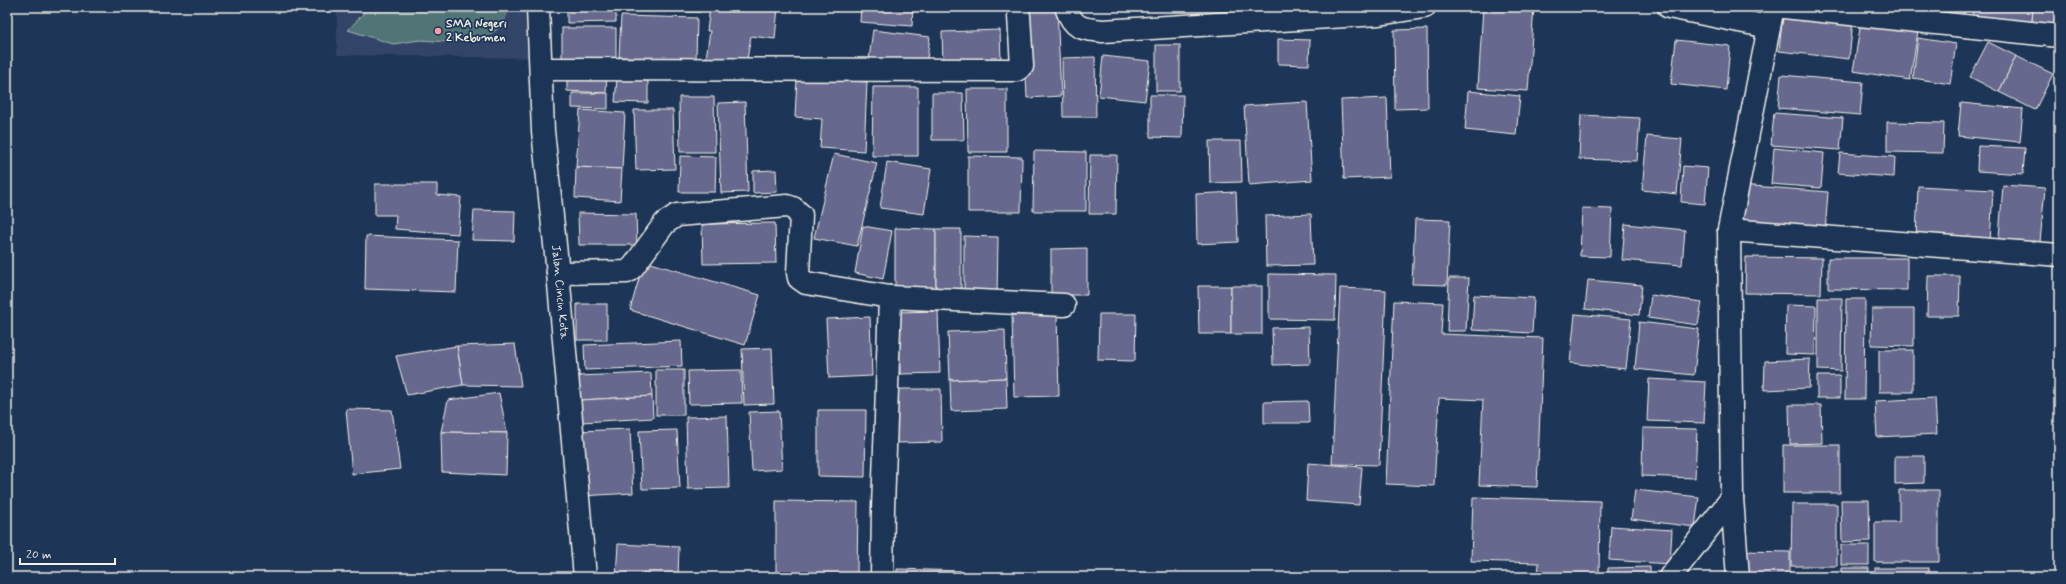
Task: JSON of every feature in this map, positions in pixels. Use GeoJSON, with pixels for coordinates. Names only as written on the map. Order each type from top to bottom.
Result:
{"type":"FeatureCollection","features":[{"type":"Feature","properties":{"kind":"street","name":"Jalan Cincin Kota"},"geometry":{"type":"LineString","coordinates":[[538,7],[542,69],[543,131],[558,273],[585,577]]}},
{"type":"Feature","properties":{"kind":"street"},"geometry":{"type":"LineString","coordinates":[[1066,7],[1070,19],[1082,29],[1103,31],[1379,14],[1424,7]]}},
{"type":"Feature","properties":{"kind":"street"},"geometry":{"type":"LineString","coordinates":[[1669,7],[1771,17],[1729,230],[1732,498],[1738,577]]}},
{"type":"Feature","properties":{"kind":"street"},"geometry":{"type":"LineString","coordinates":[[1784,7],[2059,36]]}},
{"type":"Feature","properties":{"kind":"street"},"geometry":{"type":"LineString","coordinates":[[542,69],[1018,70],[1022,66],[1023,58],[1019,16]]}},
{"type":"Feature","properties":{"kind":"street"},"geometry":{"type":"LineString","coordinates":[[558,273],[627,272],[633,267],[665,223],[677,215],[787,206],[793,208],[801,215],[798,273],[802,281],[806,283],[890,297],[1064,305]]}},
{"type":"Feature","properties":{"kind":"street"},"geometry":{"type":"LineString","coordinates":[[1729,230],[2059,256]]}},
{"type":"Feature","properties":{"kind":"street"},"geometry":{"type":"LineString","coordinates":[[882,577],[882,509],[890,297]]}},
{"type":"Feature","properties":{"kind":"street"},"geometry":{"type":"LineString","coordinates":[[1670,577],[1732,498]]}},
{"type":"Feature","properties":{"kind":"shaded area","name":"SMA Negeri 2 Kebumen"},"geometry":{"type":"Polygon","coordinates":[[[337,7],[538,7],[539,58],[337,55],[337,7]]]}},
{"type":"Feature","properties":{"kind":"green space"},"geometry":{"type":"Polygon","coordinates":[[[366,7],[509,7],[503,25],[483,39],[448,42],[420,40],[393,44],[348,30],[363,14],[366,7]]]}},
{"type":"Feature","properties":{"kind":"building"},"geometry":{"type":"Polygon","coordinates":[[[567,7],[616,7],[616,22],[567,23],[567,7]]]}},
{"type":"Feature","properties":{"kind":"building"},"geometry":{"type":"Polygon","coordinates":[[[620,7],[655,7],[654,12],[620,10],[620,7]]]}},
{"type":"Feature","properties":{"kind":"building"},"geometry":{"type":"Polygon","coordinates":[[[660,7],[701,7],[700,12],[660,11],[660,7]]]}},
{"type":"Feature","properties":{"kind":"building"},"geometry":{"type":"Polygon","coordinates":[[[710,7],[778,7],[775,39],[751,36],[746,65],[706,58],[710,31],[707,31],[710,7]]]}},
{"type":"Feature","properties":{"kind":"building"},"geometry":{"type":"Polygon","coordinates":[[[861,7],[913,7],[912,26],[860,22],[861,7]]]}},
{"type":"Feature","properties":{"kind":"building"},"geometry":{"type":"Polygon","coordinates":[[[1483,7],[1534,7],[1528,91],[1478,88],[1483,7]]]}},
{"type":"Feature","properties":{"kind":"building"},"geometry":{"type":"Polygon","coordinates":[[[1850,7],[1965,7],[1963,22],[1850,7]]]}},
{"type":"Feature","properties":{"kind":"building"},"geometry":{"type":"Polygon","coordinates":[[[1973,7],[2033,7],[2032,23],[1972,16],[1973,7]]]}},
{"type":"Feature","properties":{"kind":"building"},"geometry":{"type":"Polygon","coordinates":[[[2033,7],[2059,7],[2059,26],[2032,23],[2033,7]]]}},
{"type":"Feature","properties":{"kind":"building"},"geometry":{"type":"Polygon","coordinates":[[[1057,8],[1061,96],[1027,98],[1023,10],[1057,8]]]}},
{"type":"Feature","properties":{"kind":"building"},"geometry":{"type":"Polygon","coordinates":[[[1783,13],[1853,21],[1849,59],[1779,51],[1783,13]]]}},
{"type":"Feature","properties":{"kind":"building"},"geometry":{"type":"Polygon","coordinates":[[[621,16],[697,18],[696,59],[619,57],[621,16]]]}},
{"type":"Feature","properties":{"kind":"building"},"geometry":{"type":"Polygon","coordinates":[[[1862,16],[1919,25],[1910,80],[1853,71],[1862,16]]]}},
{"type":"Feature","properties":{"kind":"building"},"geometry":{"type":"Polygon","coordinates":[[[562,28],[616,28],[616,63],[562,63],[562,28]]]}},
{"type":"Feature","properties":{"kind":"building"},"geometry":{"type":"Polygon","coordinates":[[[1427,29],[1428,108],[1395,109],[1394,30],[1427,29]]]}},
{"type":"Feature","properties":{"kind":"building"},"geometry":{"type":"Polygon","coordinates":[[[873,30],[930,37],[926,66],[869,59],[873,30]]]}},
{"type":"Feature","properties":{"kind":"building"},"geometry":{"type":"Polygon","coordinates":[[[1000,30],[1001,62],[943,64],[942,32],[1000,30]]]}},
{"type":"Feature","properties":{"kind":"building"},"geometry":{"type":"Polygon","coordinates":[[[1918,38],[1956,44],[1950,84],[1913,78],[1918,38]]]}},
{"type":"Feature","properties":{"kind":"building"},"geometry":{"type":"Polygon","coordinates":[[[1278,39],[1310,40],[1309,65],[1278,64],[1278,39]]]}},
{"type":"Feature","properties":{"kind":"building"},"geometry":{"type":"Polygon","coordinates":[[[1676,40],[1730,46],[1726,90],[1671,84],[1676,40]]]}},
{"type":"Feature","properties":{"kind":"building"},"geometry":{"type":"Polygon","coordinates":[[[1988,42],[2016,56],[1999,92],[1970,77],[1988,42]]]}},
{"type":"Feature","properties":{"kind":"building"},"geometry":{"type":"Polygon","coordinates":[[[1156,45],[1180,45],[1180,91],[1156,91],[1156,45]]]}},
{"type":"Feature","properties":{"kind":"building"},"geometry":{"type":"Polygon","coordinates":[[[1103,56],[1150,61],[1145,101],[1099,96],[1103,56]]]}},
{"type":"Feature","properties":{"kind":"building"},"geometry":{"type":"Polygon","coordinates":[[[2016,56],[2053,74],[2035,110],[1999,92],[2016,56]]]}},
{"type":"Feature","properties":{"kind":"building"},"geometry":{"type":"Polygon","coordinates":[[[1095,57],[1096,117],[1063,117],[1062,58],[1095,57]]]}},
{"type":"Feature","properties":{"kind":"building"},"geometry":{"type":"Polygon","coordinates":[[[567,70],[607,71],[606,93],[567,91],[567,70]]]}},
{"type":"Feature","properties":{"kind":"building"},"geometry":{"type":"Polygon","coordinates":[[[1781,75],[1863,82],[1860,115],[1778,108],[1781,75]]]}},
{"type":"Feature","properties":{"kind":"building"},"geometry":{"type":"Polygon","coordinates":[[[617,78],[648,80],[648,103],[615,102],[617,78]]]}},
{"type":"Feature","properties":{"kind":"building"},"geometry":{"type":"Polygon","coordinates":[[[797,78],[867,82],[864,151],[820,148],[822,119],[795,117],[797,78]]]}},
{"type":"Feature","properties":{"kind":"building"},"geometry":{"type":"Polygon","coordinates":[[[873,87],[918,87],[918,156],[872,156],[873,87]]]}},
{"type":"Feature","properties":{"kind":"building"},"geometry":{"type":"Polygon","coordinates":[[[967,89],[1007,89],[1007,152],[968,152],[967,89]]]}},
{"type":"Feature","properties":{"kind":"building"},"geometry":{"type":"Polygon","coordinates":[[[1468,91],[1520,96],[1516,135],[1465,130],[1468,91]]]}},
{"type":"Feature","properties":{"kind":"building"},"geometry":{"type":"Polygon","coordinates":[[[572,93],[608,93],[608,109],[572,108],[572,93]]]}},
{"type":"Feature","properties":{"kind":"building"},"geometry":{"type":"Polygon","coordinates":[[[932,93],[963,93],[964,140],[932,140],[932,93]]]}},
{"type":"Feature","properties":{"kind":"building"},"geometry":{"type":"Polygon","coordinates":[[[1150,95],[1183,95],[1182,138],[1150,137],[1150,95]]]}},
{"type":"Feature","properties":{"kind":"building"},"geometry":{"type":"Polygon","coordinates":[[[679,97],[714,97],[715,152],[680,152],[679,97]]]}},
{"type":"Feature","properties":{"kind":"building"},"geometry":{"type":"Polygon","coordinates":[[[1387,98],[1390,177],[1344,179],[1341,100],[1387,98]]]}},
{"type":"Feature","properties":{"kind":"building"},"geometry":{"type":"Polygon","coordinates":[[[745,102],[748,192],[721,193],[718,103],[745,102]]]}},
{"type":"Feature","properties":{"kind":"building"},"geometry":{"type":"Polygon","coordinates":[[[1307,102],[1312,180],[1249,185],[1244,106],[1307,102]]]}},
{"type":"Feature","properties":{"kind":"building"},"geometry":{"type":"Polygon","coordinates":[[[1961,103],[2023,109],[2020,142],[1958,136],[1961,103]]]}},
{"type":"Feature","properties":{"kind":"building"},"geometry":{"type":"Polygon","coordinates":[[[580,110],[625,113],[622,169],[576,167],[580,110]]]}},
{"type":"Feature","properties":{"kind":"building"},"geometry":{"type":"Polygon","coordinates":[[[634,110],[673,110],[675,169],[636,170],[634,110]]]}},
{"type":"Feature","properties":{"kind":"building"},"geometry":{"type":"Polygon","coordinates":[[[1774,113],[1843,118],[1840,150],[1771,145],[1774,113]]]}},
{"type":"Feature","properties":{"kind":"building"},"geometry":{"type":"Polygon","coordinates":[[[1581,115],[1640,118],[1637,161],[1579,159],[1581,115]]]}},
{"type":"Feature","properties":{"kind":"building"},"geometry":{"type":"Polygon","coordinates":[[[1887,122],[1944,123],[1943,153],[1887,152],[1887,122]]]}},
{"type":"Feature","properties":{"kind":"building"},"geometry":{"type":"Polygon","coordinates":[[[1647,136],[1682,139],[1677,194],[1642,190],[1647,136]]]}},
{"type":"Feature","properties":{"kind":"building"},"geometry":{"type":"Polygon","coordinates":[[[1209,141],[1241,141],[1242,182],[1210,183],[1209,141]]]}},
{"type":"Feature","properties":{"kind":"building"},"geometry":{"type":"Polygon","coordinates":[[[1978,146],[2025,148],[2023,174],[1977,171],[1978,146]]]}},
{"type":"Feature","properties":{"kind":"building"},"geometry":{"type":"Polygon","coordinates":[[[1774,148],[1824,153],[1821,188],[1771,184],[1774,148]]]}},
{"type":"Feature","properties":{"kind":"building"},"geometry":{"type":"Polygon","coordinates":[[[1034,151],[1086,152],[1086,211],[1033,211],[1034,151]]]}},
{"type":"Feature","properties":{"kind":"building"},"geometry":{"type":"Polygon","coordinates":[[[1840,153],[1895,157],[1894,177],[1838,173],[1840,153]]]}},
{"type":"Feature","properties":{"kind":"building"},"geometry":{"type":"Polygon","coordinates":[[[834,154],[877,163],[857,246],[814,238],[834,154]]]}},
{"type":"Feature","properties":{"kind":"building"},"geometry":{"type":"Polygon","coordinates":[[[1090,155],[1117,155],[1116,214],[1089,214],[1090,155]]]}},
{"type":"Feature","properties":{"kind":"building"},"geometry":{"type":"Polygon","coordinates":[[[680,156],[716,157],[715,192],[679,192],[680,156]]]}},
{"type":"Feature","properties":{"kind":"building"},"geometry":{"type":"Polygon","coordinates":[[[968,156],[1022,157],[1021,212],[968,212],[968,156]]]}},
{"type":"Feature","properties":{"kind":"building"},"geometry":{"type":"Polygon","coordinates":[[[887,162],[931,169],[924,214],[880,208],[887,162]]]}},
{"type":"Feature","properties":{"kind":"building"},"geometry":{"type":"Polygon","coordinates":[[[1683,166],[1708,168],[1705,204],[1681,202],[1683,166]]]}},
{"type":"Feature","properties":{"kind":"building"},"geometry":{"type":"Polygon","coordinates":[[[576,167],[622,169],[620,201],[575,198],[576,167]]]}},
{"type":"Feature","properties":{"kind":"building"},"geometry":{"type":"Polygon","coordinates":[[[776,170],[777,192],[753,193],[753,171],[776,170]]]}},
{"type":"Feature","properties":{"kind":"building"},"geometry":{"type":"Polygon","coordinates":[[[375,184],[437,184],[437,195],[461,197],[458,234],[395,229],[396,215],[375,215],[375,184]]]}},
{"type":"Feature","properties":{"kind":"building"},"geometry":{"type":"Polygon","coordinates":[[[1740,185],[1828,192],[1825,233],[1737,227],[1740,185]]]}},
{"type":"Feature","properties":{"kind":"building"},"geometry":{"type":"Polygon","coordinates":[[[2003,185],[2045,188],[2039,253],[1998,250],[2003,185]]]}},
{"type":"Feature","properties":{"kind":"building"},"geometry":{"type":"Polygon","coordinates":[[[1918,186],[1993,190],[1990,242],[1916,239],[1918,186]]]}},
{"type":"Feature","properties":{"kind":"building"},"geometry":{"type":"Polygon","coordinates":[[[1236,192],[1238,242],[1197,244],[1196,194],[1236,192]]]}},
{"type":"Feature","properties":{"kind":"building"},"geometry":{"type":"Polygon","coordinates":[[[1582,208],[1612,209],[1610,257],[1580,256],[1582,208]]]}},
{"type":"Feature","properties":{"kind":"building"},"geometry":{"type":"Polygon","coordinates":[[[474,210],[515,211],[514,241],[472,240],[474,210]]]}},
{"type":"Feature","properties":{"kind":"building"},"geometry":{"type":"Polygon","coordinates":[[[578,213],[636,214],[637,245],[579,245],[578,213]]]}},
{"type":"Feature","properties":{"kind":"building"},"geometry":{"type":"Polygon","coordinates":[[[1311,214],[1313,265],[1266,266],[1265,216],[1311,214]]]}},
{"type":"Feature","properties":{"kind":"building"},"geometry":{"type":"Polygon","coordinates":[[[1415,219],[1450,220],[1447,285],[1412,284],[1415,219]]]}},
{"type":"Feature","properties":{"kind":"building"},"geometry":{"type":"Polygon","coordinates":[[[775,223],[776,263],[703,264],[702,224],[775,223]]]}},
{"type":"Feature","properties":{"kind":"building"},"geometry":{"type":"Polygon","coordinates":[[[1625,224],[1685,230],[1682,265],[1622,260],[1625,224]]]}},
{"type":"Feature","properties":{"kind":"building"},"geometry":{"type":"Polygon","coordinates":[[[863,226],[892,231],[883,279],[855,273],[863,226]]]}},
{"type":"Feature","properties":{"kind":"building"},"geometry":{"type":"Polygon","coordinates":[[[895,228],[936,229],[936,291],[895,291],[895,228]]]}},
{"type":"Feature","properties":{"kind":"building"},"geometry":{"type":"Polygon","coordinates":[[[936,229],[961,229],[961,292],[936,291],[936,229]]]}},
{"type":"Feature","properties":{"kind":"building"},"geometry":{"type":"Polygon","coordinates":[[[366,236],[458,240],[456,292],[365,289],[366,236]]]}},
{"type":"Feature","properties":{"kind":"building"},"geometry":{"type":"Polygon","coordinates":[[[964,236],[998,237],[997,299],[964,299],[964,236]]]}},
{"type":"Feature","properties":{"kind":"building"},"geometry":{"type":"Polygon","coordinates":[[[1087,248],[1087,295],[1051,295],[1051,249],[1087,248]]]}},
{"type":"Feature","properties":{"kind":"building"},"geometry":{"type":"Polygon","coordinates":[[[1746,257],[1822,258],[1821,294],[1745,293],[1746,257]]]}},
{"type":"Feature","properties":{"kind":"building"},"geometry":{"type":"Polygon","coordinates":[[[1828,258],[1907,258],[1907,290],[1828,289],[1828,258]]]}},
{"type":"Feature","properties":{"kind":"building"},"geometry":{"type":"Polygon","coordinates":[[[644,261],[760,295],[745,345],[630,310],[644,261]]]}},
{"type":"Feature","properties":{"kind":"building"},"geometry":{"type":"Polygon","coordinates":[[[1269,274],[1336,275],[1335,320],[1269,319],[1269,274]]]}},
{"type":"Feature","properties":{"kind":"building"},"geometry":{"type":"Polygon","coordinates":[[[1928,276],[1960,276],[1959,316],[1927,316],[1928,276]]]}},
{"type":"Feature","properties":{"kind":"building"},"geometry":{"type":"Polygon","coordinates":[[[1449,278],[1469,278],[1466,331],[1447,331],[1449,278]]]}},
{"type":"Feature","properties":{"kind":"building"},"geometry":{"type":"Polygon","coordinates":[[[1588,280],[1642,285],[1639,315],[1585,309],[1588,280]]]}},
{"type":"Feature","properties":{"kind":"building"},"geometry":{"type":"Polygon","coordinates":[[[1198,286],[1231,286],[1231,334],[1199,334],[1198,286]]]}},
{"type":"Feature","properties":{"kind":"building"},"geometry":{"type":"Polygon","coordinates":[[[1231,286],[1262,286],[1262,334],[1231,334],[1231,286]]]}},
{"type":"Feature","properties":{"kind":"building"},"geometry":{"type":"Polygon","coordinates":[[[1340,288],[1386,290],[1379,465],[1332,464],[1340,288]]]}},
{"type":"Feature","properties":{"kind":"building"},"geometry":{"type":"Polygon","coordinates":[[[1474,295],[1534,298],[1532,333],[1472,330],[1474,295]]]}},
{"type":"Feature","properties":{"kind":"building"},"geometry":{"type":"Polygon","coordinates":[[[1651,295],[1702,302],[1698,325],[1648,318],[1651,295]]]}},
{"type":"Feature","properties":{"kind":"building"},"geometry":{"type":"Polygon","coordinates":[[[1818,298],[1842,298],[1841,371],[1818,370],[1818,298]]]}},
{"type":"Feature","properties":{"kind":"building"},"geometry":{"type":"Polygon","coordinates":[[[1846,299],[1865,299],[1864,399],[1845,399],[1846,299]]]}},
{"type":"Feature","properties":{"kind":"building"},"geometry":{"type":"Polygon","coordinates":[[[1394,301],[1443,303],[1441,334],[1543,338],[1537,487],[1479,485],[1483,400],[1439,398],[1434,486],[1386,484],[1394,301]]]}},
{"type":"Feature","properties":{"kind":"building"},"geometry":{"type":"Polygon","coordinates":[[[577,304],[607,304],[607,340],[577,340],[577,304]]]}},
{"type":"Feature","properties":{"kind":"building"},"geometry":{"type":"Polygon","coordinates":[[[1786,305],[1816,306],[1815,355],[1785,354],[1786,305]]]}},
{"type":"Feature","properties":{"kind":"building"},"geometry":{"type":"Polygon","coordinates":[[[1872,309],[1914,309],[1914,346],[1871,345],[1872,309]]]}},
{"type":"Feature","properties":{"kind":"building"},"geometry":{"type":"Polygon","coordinates":[[[938,311],[940,373],[900,374],[898,312],[938,311]]]}},
{"type":"Feature","properties":{"kind":"building"},"geometry":{"type":"Polygon","coordinates":[[[1057,314],[1059,396],[1014,397],[1012,315],[1057,314]]]}},
{"type":"Feature","properties":{"kind":"building"},"geometry":{"type":"Polygon","coordinates":[[[1099,314],[1136,314],[1135,361],[1098,360],[1099,314]]]}},
{"type":"Feature","properties":{"kind":"building"},"geometry":{"type":"Polygon","coordinates":[[[1575,314],[1631,319],[1626,369],[1570,363],[1575,314]]]}},
{"type":"Feature","properties":{"kind":"building"},"geometry":{"type":"Polygon","coordinates":[[[870,317],[872,376],[829,378],[826,319],[870,317]]]}},
{"type":"Feature","properties":{"kind":"building"},"geometry":{"type":"Polygon","coordinates":[[[1639,322],[1699,329],[1694,375],[1635,369],[1639,322]]]}},
{"type":"Feature","properties":{"kind":"building"},"geometry":{"type":"Polygon","coordinates":[[[1309,327],[1310,364],[1273,365],[1272,328],[1309,327]]]}},
{"type":"Feature","properties":{"kind":"building"},"geometry":{"type":"Polygon","coordinates":[[[1005,330],[1006,378],[950,380],[948,332],[1005,330]]]}},
{"type":"Feature","properties":{"kind":"building"},"geometry":{"type":"Polygon","coordinates":[[[681,341],[682,366],[585,370],[584,345],[681,341]]]}},
{"type":"Feature","properties":{"kind":"building"},"geometry":{"type":"Polygon","coordinates":[[[515,344],[521,386],[463,385],[457,346],[515,344]]]}},
{"type":"Feature","properties":{"kind":"building"},"geometry":{"type":"Polygon","coordinates":[[[457,346],[463,385],[407,395],[396,356],[457,346]]]}},
{"type":"Feature","properties":{"kind":"building"},"geometry":{"type":"Polygon","coordinates":[[[772,348],[774,404],[744,405],[742,349],[772,348]]]}},
{"type":"Feature","properties":{"kind":"building"},"geometry":{"type":"Polygon","coordinates":[[[1879,350],[1913,350],[1913,392],[1879,392],[1879,350]]]}},
{"type":"Feature","properties":{"kind":"building"},"geometry":{"type":"Polygon","coordinates":[[[1810,359],[1809,388],[1764,390],[1765,361],[1810,359]]]}},
{"type":"Feature","properties":{"kind":"building"},"geometry":{"type":"Polygon","coordinates":[[[656,370],[684,370],[684,415],[656,415],[656,370]]]}},
{"type":"Feature","properties":{"kind":"building"},"geometry":{"type":"Polygon","coordinates":[[[741,370],[742,403],[689,404],[688,371],[741,370]]]}},
{"type":"Feature","properties":{"kind":"building"},"geometry":{"type":"Polygon","coordinates":[[[651,373],[652,396],[580,400],[578,376],[651,373]]]}},
{"type":"Feature","properties":{"kind":"building"},"geometry":{"type":"Polygon","coordinates":[[[1817,376],[1840,376],[1840,398],[1817,398],[1817,376]]]}},
{"type":"Feature","properties":{"kind":"building"},"geometry":{"type":"Polygon","coordinates":[[[1006,378],[1007,409],[951,411],[950,380],[1006,378]]]}},
{"type":"Feature","properties":{"kind":"building"},"geometry":{"type":"Polygon","coordinates":[[[1649,379],[1706,382],[1704,423],[1647,421],[1649,379]]]}},
{"type":"Feature","properties":{"kind":"building"},"geometry":{"type":"Polygon","coordinates":[[[896,389],[941,389],[942,442],[896,443],[896,389]]]}},
{"type":"Feature","properties":{"kind":"building"},"geometry":{"type":"Polygon","coordinates":[[[499,393],[507,433],[441,432],[448,400],[499,393]]]}},
{"type":"Feature","properties":{"kind":"building"},"geometry":{"type":"Polygon","coordinates":[[[652,396],[653,418],[581,422],[580,400],[652,396]]]}},
{"type":"Feature","properties":{"kind":"building"},"geometry":{"type":"Polygon","coordinates":[[[1935,398],[1937,434],[1877,437],[1875,401],[1935,398]]]}},
{"type":"Feature","properties":{"kind":"building"},"geometry":{"type":"Polygon","coordinates":[[[1308,401],[1309,423],[1264,423],[1264,402],[1308,401]]]}},
{"type":"Feature","properties":{"kind":"building"},"geometry":{"type":"Polygon","coordinates":[[[1789,405],[1821,405],[1822,443],[1790,444],[1789,405]]]}},
{"type":"Feature","properties":{"kind":"building"},"geometry":{"type":"Polygon","coordinates":[[[346,409],[392,410],[400,469],[352,474],[346,409]]]}},
{"type":"Feature","properties":{"kind":"building"},"geometry":{"type":"Polygon","coordinates":[[[818,410],[866,410],[865,477],[818,476],[818,410]]]}},
{"type":"Feature","properties":{"kind":"building"},"geometry":{"type":"Polygon","coordinates":[[[779,411],[782,469],[752,471],[749,412],[779,411]]]}},
{"type":"Feature","properties":{"kind":"building"},"geometry":{"type":"Polygon","coordinates":[[[727,416],[729,488],[688,489],[686,417],[727,416]]]}},
{"type":"Feature","properties":{"kind":"building"},"geometry":{"type":"Polygon","coordinates":[[[1643,428],[1697,429],[1695,478],[1642,476],[1643,428]]]}},
{"type":"Feature","properties":{"kind":"building"},"geometry":{"type":"Polygon","coordinates":[[[630,429],[633,493],[581,496],[578,431],[630,429]]]}},
{"type":"Feature","properties":{"kind":"building"},"geometry":{"type":"Polygon","coordinates":[[[677,430],[680,488],[642,489],[639,431],[677,430]]]}},
{"type":"Feature","properties":{"kind":"building"},"geometry":{"type":"Polygon","coordinates":[[[441,432],[507,433],[506,475],[442,472],[441,432]]]}},
{"type":"Feature","properties":{"kind":"building"},"geometry":{"type":"Polygon","coordinates":[[[1783,445],[1840,445],[1840,493],[1783,493],[1783,445]]]}},
{"type":"Feature","properties":{"kind":"building"},"geometry":{"type":"Polygon","coordinates":[[[1895,456],[1924,456],[1924,483],[1895,484],[1895,456]]]}},
{"type":"Feature","properties":{"kind":"building"},"geometry":{"type":"Polygon","coordinates":[[[1308,463],[1362,467],[1359,505],[1306,501],[1308,463]]]}},
{"type":"Feature","properties":{"kind":"building"},"geometry":{"type":"Polygon","coordinates":[[[1635,490],[1699,497],[1695,527],[1631,519],[1635,490]]]}},
{"type":"Feature","properties":{"kind":"building"},"geometry":{"type":"Polygon","coordinates":[[[1899,490],[1939,490],[1939,562],[1875,562],[1875,522],[1899,522],[1899,490]]]}},
{"type":"Feature","properties":{"kind":"building"},"geometry":{"type":"Polygon","coordinates":[[[1473,497],[1600,501],[1599,577],[1538,577],[1539,563],[1471,561],[1473,497]]]}},
{"type":"Feature","properties":{"kind":"building"},"geometry":{"type":"Polygon","coordinates":[[[1841,500],[1869,500],[1870,541],[1842,542],[1841,500]]]}},
{"type":"Feature","properties":{"kind":"building"},"geometry":{"type":"Polygon","coordinates":[[[776,501],[858,502],[857,577],[776,577],[776,501]]]}},
{"type":"Feature","properties":{"kind":"building"},"geometry":{"type":"Polygon","coordinates":[[[1792,504],[1837,504],[1837,566],[1791,566],[1792,504]]]}},
{"type":"Feature","properties":{"kind":"building"},"geometry":{"type":"Polygon","coordinates":[[[1611,526],[1672,530],[1670,564],[1609,560],[1611,526]]]}},
{"type":"Feature","properties":{"kind":"building"},"geometry":{"type":"Polygon","coordinates":[[[618,544],[679,547],[678,577],[616,577],[618,544]]]}},
{"type":"Feature","properties":{"kind":"building"},"geometry":{"type":"Polygon","coordinates":[[[1841,545],[1869,545],[1869,565],[1841,565],[1841,545]]]}},
{"type":"Feature","properties":{"kind":"building"},"geometry":{"type":"Polygon","coordinates":[[[1744,551],[1790,552],[1790,577],[1743,577],[1744,551]]]}},
{"type":"Feature","properties":{"kind":"building"},"geometry":{"type":"Polygon","coordinates":[[[1650,567],[1650,577],[1608,577],[1608,568],[1650,567]]]}},
{"type":"Feature","properties":{"kind":"building"},"geometry":{"type":"Polygon","coordinates":[[[1841,568],[1869,568],[1868,577],[1841,577],[1841,568]]]}},
{"type":"Feature","properties":{"kind":"building"},"geometry":{"type":"Polygon","coordinates":[[[1875,568],[1929,568],[1929,577],[1875,577],[1875,568]]]}},
{"type":"Feature","properties":{"kind":"building"},"geometry":{"type":"Polygon","coordinates":[[[897,569],[961,571],[961,577],[897,577],[897,569]]]}},
{"type":"Feature","properties":{"kind":"place","name":"SMA Negeri 2 Kebumen"},"geometry":{"type":"Point","coordinates":[438,31]}}]}
